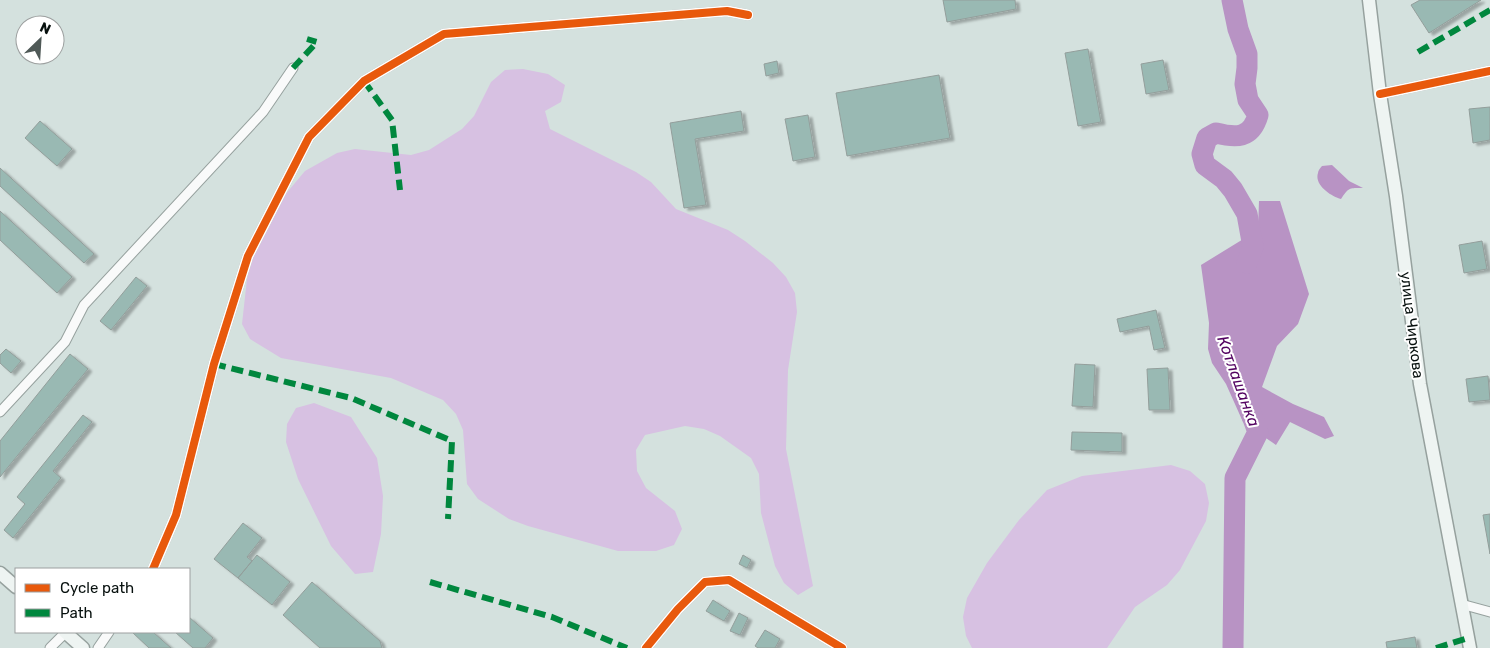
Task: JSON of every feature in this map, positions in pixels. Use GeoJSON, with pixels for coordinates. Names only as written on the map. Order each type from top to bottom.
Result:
{"type":"FeatureCollection","features":[{"type":"Feature","properties":{"kind":"main road","name":"улица Чиркова"},"geometry":{"type":"LineString","coordinates":[[1369,0],[1420,384],[1470,648]]}},
{"type":"Feature","properties":{"kind":"main road"},"geometry":{"type":"LineString","coordinates":[[0,573],[15,586]]}},
{"type":"Feature","properties":{"kind":"main road"},"geometry":{"type":"LineString","coordinates":[[67,633],[83,648]]}},
{"type":"Feature","properties":{"kind":"street"},"geometry":{"type":"LineString","coordinates":[[153,568],[176,515],[214,364],[248,256],[309,137],[364,81],[444,34],[727,11],[748,15]]}},
{"type":"Feature","properties":{"kind":"street"},"geometry":{"type":"LineString","coordinates":[[0,412],[65,342],[84,305],[263,112],[293,68]]}},
{"type":"Feature","properties":{"kind":"street"},"geometry":{"type":"LineString","coordinates":[[1380,94],[1490,71]]}},
{"type":"Feature","properties":{"kind":"street"},"geometry":{"type":"LineString","coordinates":[[646,648],[678,609],[705,582],[729,580],[842,648]]}},
{"type":"Feature","properties":{"kind":"street"},"geometry":{"type":"LineString","coordinates":[[1461,604],[1490,612]]}},
{"type":"Feature","properties":{"kind":"street"},"geometry":{"type":"LineString","coordinates":[[50,648],[65,633]]}},
{"type":"Feature","properties":{"kind":"street"},"geometry":{"type":"LineString","coordinates":[[98,648],[108,633]]}},
{"type":"Feature","properties":{"kind":"shaded area"},"geometry":{"type":"Polygon","coordinates":[[[523,69],[548,74],[565,85],[561,102],[545,111],[550,129],[636,172],[651,182],[676,209],[728,230],[745,241],[773,263],[786,277],[795,293],[797,312],[788,370],[786,449],[813,586],[798,595],[784,583],[775,566],[761,513],[759,474],[751,458],[720,436],[704,429],[685,426],[645,435],[636,450],[637,471],[646,488],[675,511],[682,529],[674,545],[656,551],[618,551],[509,519],[478,499],[467,484],[463,430],[456,414],[443,400],[391,378],[281,358],[250,339],[242,324],[248,270],[261,234],[279,202],[305,171],[337,153],[355,149],[411,155],[429,150],[462,129],[474,116],[491,82],[505,70],[523,69]]]}},
{"type":"Feature","properties":{"kind":"shaded area"},"geometry":{"type":"Polygon","coordinates":[[[314,403],[351,417],[377,458],[383,496],[381,534],[373,572],[355,574],[331,546],[298,479],[286,442],[287,424],[296,408],[314,403]]]}},
{"type":"Feature","properties":{"kind":"shaded area"},"geometry":{"type":"Polygon","coordinates":[[[1171,465],[1190,471],[1205,484],[1209,503],[1206,521],[1180,570],[1167,585],[1135,607],[1107,648],[972,648],[966,636],[963,617],[967,598],[987,563],[1019,520],[1047,490],[1082,476],[1171,465]]]}},
{"type":"Feature","properties":{"kind":"water"},"geometry":{"type":"Polygon","coordinates":[[[1332,165],[1349,181],[1363,188],[1350,189],[1341,199],[1328,193],[1321,186],[1317,177],[1322,166],[1332,165]]]}},
{"type":"Feature","properties":{"kind":"water"},"geometry":{"type":"Polygon","coordinates":[[[1259,201],[1280,201],[1309,294],[1298,324],[1277,346],[1262,387],[1293,404],[1324,417],[1334,436],[1325,439],[1290,422],[1276,445],[1243,422],[1226,384],[1212,363],[1208,349],[1209,323],[1201,265],[1258,230],[1259,201]]]}},
{"type":"Feature","properties":{"kind":"building"},"geometry":{"type":"Polygon","coordinates":[[[943,0],[1015,0],[1016,9],[947,22],[943,0]]]}},
{"type":"Feature","properties":{"kind":"building"},"geometry":{"type":"Polygon","coordinates":[[[1420,0],[1481,0],[1429,33],[1411,5],[1420,0]]]}},
{"type":"Feature","properties":{"kind":"building"},"geometry":{"type":"Polygon","coordinates":[[[1088,49],[1101,122],[1078,126],[1065,53],[1088,49]]]}},
{"type":"Feature","properties":{"kind":"building"},"geometry":{"type":"Polygon","coordinates":[[[1163,60],[1169,90],[1146,94],[1141,64],[1163,60]]]}},
{"type":"Feature","properties":{"kind":"building"},"geometry":{"type":"Polygon","coordinates":[[[777,61],[779,73],[766,76],[764,64],[777,61]]]}},
{"type":"Feature","properties":{"kind":"building"},"geometry":{"type":"Polygon","coordinates":[[[939,75],[950,138],[847,156],[836,93],[939,75]]]}},
{"type":"Feature","properties":{"kind":"building"},"geometry":{"type":"Polygon","coordinates":[[[1490,107],[1490,140],[1473,143],[1469,109],[1490,107]]]}},
{"type":"Feature","properties":{"kind":"building"},"geometry":{"type":"Polygon","coordinates":[[[741,111],[744,131],[695,139],[706,205],[684,208],[670,123],[741,111]]]}},
{"type":"Feature","properties":{"kind":"building"},"geometry":{"type":"Polygon","coordinates":[[[808,115],[815,157],[793,161],[785,119],[808,115]]]}},
{"type":"Feature","properties":{"kind":"building"},"geometry":{"type":"Polygon","coordinates":[[[40,121],[72,149],[57,166],[25,138],[40,121]]]}},
{"type":"Feature","properties":{"kind":"building"},"geometry":{"type":"Polygon","coordinates":[[[0,168],[94,254],[84,263],[0,186],[0,168]]]}},
{"type":"Feature","properties":{"kind":"building"},"geometry":{"type":"Polygon","coordinates":[[[0,211],[72,277],[57,293],[0,240],[0,211]]]}},
{"type":"Feature","properties":{"kind":"building"},"geometry":{"type":"Polygon","coordinates":[[[1482,241],[1487,269],[1464,273],[1459,245],[1482,241]]]}},
{"type":"Feature","properties":{"kind":"building"},"geometry":{"type":"Polygon","coordinates":[[[136,277],[147,286],[111,330],[100,321],[136,277]]]}},
{"type":"Feature","properties":{"kind":"building"},"geometry":{"type":"Polygon","coordinates":[[[1156,310],[1165,348],[1154,350],[1149,326],[1120,332],[1117,319],[1156,310]]]}},
{"type":"Feature","properties":{"kind":"building"},"geometry":{"type":"Polygon","coordinates":[[[6,349],[21,361],[11,373],[0,363],[0,355],[6,349]]]}},
{"type":"Feature","properties":{"kind":"building"},"geometry":{"type":"Polygon","coordinates":[[[70,354],[88,369],[0,477],[0,441],[70,354]]]}},
{"type":"Feature","properties":{"kind":"building"},"geometry":{"type":"Polygon","coordinates":[[[1075,364],[1095,365],[1093,407],[1072,406],[1075,364]]]}},
{"type":"Feature","properties":{"kind":"building"},"geometry":{"type":"Polygon","coordinates":[[[1168,368],[1170,410],[1149,410],[1147,369],[1168,368]]]}},
{"type":"Feature","properties":{"kind":"building"},"geometry":{"type":"Polygon","coordinates":[[[1488,376],[1490,400],[1469,402],[1466,379],[1488,376]]]}},
{"type":"Feature","properties":{"kind":"building"},"geometry":{"type":"Polygon","coordinates":[[[83,415],[92,422],[53,471],[61,478],[13,538],[4,530],[25,504],[17,497],[83,415]]]}},
{"type":"Feature","properties":{"kind":"building"},"geometry":{"type":"Polygon","coordinates":[[[1072,432],[1122,433],[1122,452],[1071,450],[1072,432]]]}},
{"type":"Feature","properties":{"kind":"building"},"geometry":{"type":"Polygon","coordinates":[[[1490,514],[1490,554],[1483,515],[1490,514]]]}},
{"type":"Feature","properties":{"kind":"building"},"geometry":{"type":"Polygon","coordinates":[[[243,523],[262,538],[247,557],[252,561],[238,578],[214,559],[243,523]]]}},
{"type":"Feature","properties":{"kind":"building"},"geometry":{"type":"Polygon","coordinates":[[[257,555],[290,582],[272,605],[238,578],[257,555]]]}},
{"type":"Feature","properties":{"kind":"building"},"geometry":{"type":"Polygon","coordinates":[[[743,555],[751,560],[747,568],[739,564],[743,555]]]}},
{"type":"Feature","properties":{"kind":"building"},"geometry":{"type":"Polygon","coordinates":[[[312,582],[380,641],[382,648],[320,648],[283,615],[312,582]]]}},
{"type":"Feature","properties":{"kind":"building"},"geometry":{"type":"Polygon","coordinates":[[[713,600],[730,611],[724,621],[706,611],[713,600]]]}},
{"type":"Feature","properties":{"kind":"building"},"geometry":{"type":"Polygon","coordinates":[[[739,613],[748,618],[740,635],[730,631],[739,613]]]}},
{"type":"Feature","properties":{"kind":"building"},"geometry":{"type":"Polygon","coordinates":[[[190,618],[213,638],[205,648],[193,648],[176,633],[190,633],[190,618]]]}},
{"type":"Feature","properties":{"kind":"building"},"geometry":{"type":"Polygon","coordinates":[[[765,630],[780,639],[775,648],[758,648],[755,646],[765,630]]]}},
{"type":"Feature","properties":{"kind":"building"},"geometry":{"type":"Polygon","coordinates":[[[133,633],[154,633],[171,648],[149,648],[133,633]]]}},
{"type":"Feature","properties":{"kind":"building"},"geometry":{"type":"Polygon","coordinates":[[[1415,637],[1417,648],[1387,648],[1386,642],[1415,637]]]}},
{"type":"Feature","properties":{"kind":"waterway","name":"Котлашанка"},"geometry":{"type":"LineString","coordinates":[[1232,0],[1238,29],[1247,54],[1245,84],[1248,100],[1258,115],[1255,123],[1247,133],[1236,136],[1216,133],[1207,138],[1202,154],[1205,165],[1224,179],[1247,214],[1253,247],[1247,263]]}},
{"type":"Feature","properties":{"kind":"waterway","name":"Котлашанка"},"geometry":{"type":"LineString","coordinates":[[1233,648],[1235,478],[1258,432],[1248,405]]}},
{"type":"Feature","properties":{"kind":"marked path"},"geometry":{"type":"LineString","coordinates":[[1418,52],[1490,10]]}},
{"type":"Feature","properties":{"kind":"marked path"},"geometry":{"type":"LineString","coordinates":[[293,68],[317,42],[307,39]]}},
{"type":"Feature","properties":{"kind":"marked path"},"geometry":{"type":"LineString","coordinates":[[364,81],[392,120],[400,190]]}},
{"type":"Feature","properties":{"kind":"marked path"},"geometry":{"type":"LineString","coordinates":[[214,364],[351,398],[452,441],[448,519]]}},
{"type":"Feature","properties":{"kind":"marked path"},"geometry":{"type":"LineString","coordinates":[[430,582],[552,617],[627,648]]}},
{"type":"Feature","properties":{"kind":"marked path"},"geometry":{"type":"LineString","coordinates":[[1436,648],[1468,638]]}},
{"type":"Feature","properties":{"kind":"cycle path"},"geometry":{"type":"LineString","coordinates":[[153,568],[176,515],[214,364],[248,256],[309,137],[364,81],[444,34],[727,11],[748,15]]}},
{"type":"Feature","properties":{"kind":"cycle path"},"geometry":{"type":"LineString","coordinates":[[1380,94],[1490,71]]}},
{"type":"Feature","properties":{"kind":"cycle path"},"geometry":{"type":"LineString","coordinates":[[646,648],[678,609],[705,582],[729,580],[842,648]]}}]}
